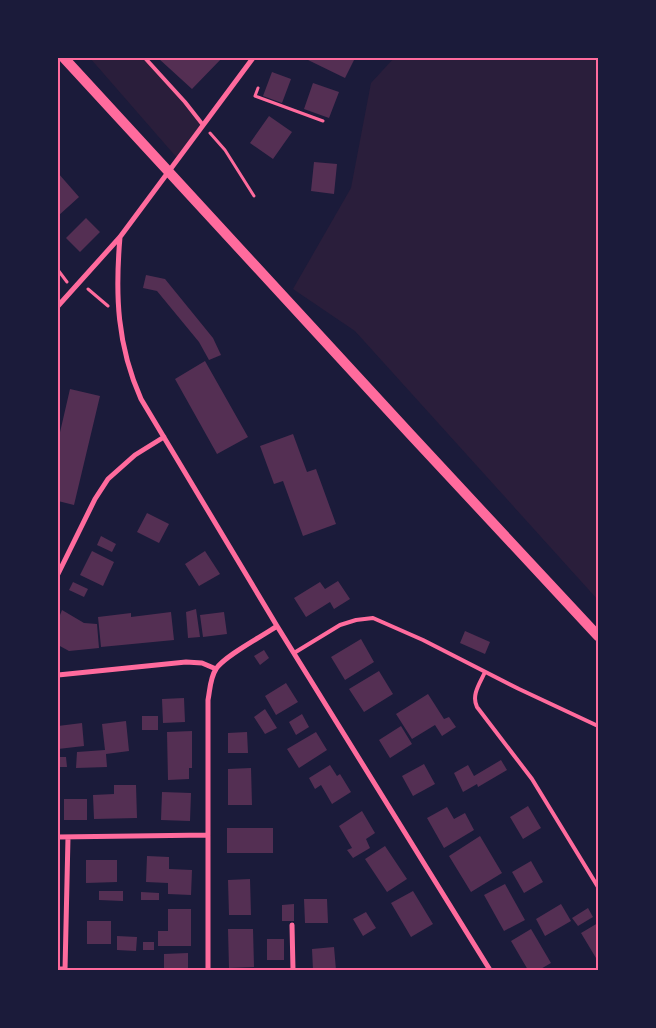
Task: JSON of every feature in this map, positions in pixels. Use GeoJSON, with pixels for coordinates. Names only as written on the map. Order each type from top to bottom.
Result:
{"type":"FeatureCollection","features":[{"type":"Feature","properties":{"kind":"main road"},"geometry":{"type":"LineString","coordinates":[[64,58],[598,636]]}},
{"type":"Feature","properties":{"kind":"street"},"geometry":{"type":"LineString","coordinates":[[58,306],[120,237],[253,58]]}},
{"type":"Feature","properties":{"kind":"street"},"geometry":{"type":"LineString","coordinates":[[120,237],[117,283],[118,314],[125,352],[133,380],[142,399],[277,626],[490,970]]}},
{"type":"Feature","properties":{"kind":"street"},"geometry":{"type":"LineString","coordinates":[[58,574],[98,494],[108,479],[135,455],[164,438]]}},
{"type":"Feature","properties":{"kind":"street"},"geometry":{"type":"LineString","coordinates":[[208,970],[208,700],[210,684],[216,669],[228,658],[277,626]]}},
{"type":"Feature","properties":{"kind":"street"},"geometry":{"type":"LineString","coordinates":[[58,675],[180,662],[202,663],[216,669]]}},
{"type":"Feature","properties":{"kind":"street"},"geometry":{"type":"LineString","coordinates":[[58,837],[208,835]]}},
{"type":"Feature","properties":{"kind":"street"},"geometry":{"type":"LineString","coordinates":[[58,969],[65,970],[68,837]]}},
{"type":"Feature","properties":{"kind":"street"},"geometry":{"type":"LineString","coordinates":[[292,924],[292,970]]}},
{"type":"Feature","properties":{"kind":"lane"},"geometry":{"type":"LineString","coordinates":[[145,58],[203,125]]}},
{"type":"Feature","properties":{"kind":"lane"},"geometry":{"type":"LineString","coordinates":[[294,653],[340,625],[356,620],[373,618],[414,636],[598,726]]}},
{"type":"Feature","properties":{"kind":"lane"},"geometry":{"type":"LineString","coordinates":[[485,672],[475,693],[475,702],[479,711],[532,779],[598,887]]}},
{"type":"Feature","properties":{"kind":"path"},"geometry":{"type":"LineString","coordinates":[[258,88],[255,96],[323,121]]}},
{"type":"Feature","properties":{"kind":"path"},"geometry":{"type":"LineString","coordinates":[[203,125],[225,150],[254,196]]}},
{"type":"Feature","properties":{"kind":"path"},"geometry":{"type":"LineString","coordinates":[[80,282],[118,314]]}},
{"type":"Feature","properties":{"kind":"shaded area"},"geometry":{"type":"Polygon","coordinates":[[[90,58],[145,58],[203,125],[178,159],[90,58]]]}},
{"type":"Feature","properties":{"kind":"shaded area"},"geometry":{"type":"Polygon","coordinates":[[[394,58],[598,58],[598,600],[355,331],[293,289],[351,188],[371,83],[394,58]]]}},
{"type":"Feature","properties":{"kind":"building"},"geometry":{"type":"Polygon","coordinates":[[[158,58],[222,58],[192,89],[158,58]]]}},
{"type":"Feature","properties":{"kind":"building"},"geometry":{"type":"Polygon","coordinates":[[[307,58],[349,58],[354,60],[345,78],[307,58]]]}},
{"type":"Feature","properties":{"kind":"building"},"geometry":{"type":"Polygon","coordinates":[[[272,72],[291,79],[282,103],[263,96],[272,72]]]}},
{"type":"Feature","properties":{"kind":"building"},"geometry":{"type":"Polygon","coordinates":[[[313,83],[339,92],[329,118],[304,109],[313,83]]]}},
{"type":"Feature","properties":{"kind":"building"},"geometry":{"type":"Polygon","coordinates":[[[269,116],[292,132],[273,159],[250,143],[269,116]]]}},
{"type":"Feature","properties":{"kind":"building"},"geometry":{"type":"Polygon","coordinates":[[[314,162],[337,164],[334,194],[311,191],[314,162]]]}},
{"type":"Feature","properties":{"kind":"building"},"geometry":{"type":"Polygon","coordinates":[[[58,173],[79,197],[58,216],[58,173]]]}},
{"type":"Feature","properties":{"kind":"building"},"geometry":{"type":"Polygon","coordinates":[[[86,218],[100,232],[80,252],[66,238],[86,218]]]}},
{"type":"Feature","properties":{"kind":"building"},"geometry":{"type":"Polygon","coordinates":[[[146,275],[165,279],[213,338],[221,355],[209,360],[199,342],[157,291],[143,288],[146,275]]]}},
{"type":"Feature","properties":{"kind":"building"},"geometry":{"type":"Polygon","coordinates":[[[205,361],[248,437],[217,454],[175,379],[205,361]]]}},
{"type":"Feature","properties":{"kind":"building"},"geometry":{"type":"Polygon","coordinates":[[[70,389],[100,396],[74,505],[58,501],[58,441],[70,389]]]}},
{"type":"Feature","properties":{"kind":"building"},"geometry":{"type":"Polygon","coordinates":[[[293,434],[307,472],[316,469],[336,524],[303,536],[283,481],[274,484],[260,446],[293,434]]]}},
{"type":"Feature","properties":{"kind":"building"},"geometry":{"type":"Polygon","coordinates":[[[147,513],[169,524],[159,543],[137,532],[147,513]]]}},
{"type":"Feature","properties":{"kind":"building"},"geometry":{"type":"Polygon","coordinates":[[[101,536],[116,544],[112,552],[97,545],[101,536]]]}},
{"type":"Feature","properties":{"kind":"building"},"geometry":{"type":"Polygon","coordinates":[[[92,551],[114,562],[103,586],[80,575],[92,551]]]}},
{"type":"Feature","properties":{"kind":"building"},"geometry":{"type":"Polygon","coordinates":[[[205,551],[220,574],[199,586],[185,564],[205,551]]]}},
{"type":"Feature","properties":{"kind":"building"},"geometry":{"type":"Polygon","coordinates":[[[338,581],[350,599],[334,609],[330,602],[306,617],[294,598],[320,582],[325,589],[338,581]]]}},
{"type":"Feature","properties":{"kind":"building"},"geometry":{"type":"Polygon","coordinates":[[[73,582],[88,589],[84,597],[69,590],[73,582]]]}},
{"type":"Feature","properties":{"kind":"building"},"geometry":{"type":"Polygon","coordinates":[[[196,609],[200,637],[188,638],[186,612],[196,609]]]}},
{"type":"Feature","properties":{"kind":"building"},"geometry":{"type":"Polygon","coordinates":[[[62,610],[84,623],[97,624],[99,648],[69,651],[58,645],[58,620],[62,610]]]}},
{"type":"Feature","properties":{"kind":"building"},"geometry":{"type":"Polygon","coordinates":[[[171,612],[174,640],[101,647],[98,617],[131,613],[131,617],[171,612]]]}},
{"type":"Feature","properties":{"kind":"building"},"geometry":{"type":"Polygon","coordinates":[[[224,612],[227,634],[203,637],[200,615],[224,612]]]}},
{"type":"Feature","properties":{"kind":"building"},"geometry":{"type":"Polygon","coordinates":[[[465,631],[490,642],[485,654],[460,643],[465,631]]]}},
{"type":"Feature","properties":{"kind":"building"},"geometry":{"type":"Polygon","coordinates":[[[361,639],[374,662],[345,680],[331,657],[361,639]]]}},
{"type":"Feature","properties":{"kind":"building"},"geometry":{"type":"Polygon","coordinates":[[[264,650],[269,658],[260,665],[254,656],[264,650]]]}},
{"type":"Feature","properties":{"kind":"building"},"geometry":{"type":"Polygon","coordinates":[[[379,671],[393,694],[364,712],[349,689],[379,671]]]}},
{"type":"Feature","properties":{"kind":"building"},"geometry":{"type":"Polygon","coordinates":[[[286,683],[298,702],[276,715],[265,696],[286,683]]]}},
{"type":"Feature","properties":{"kind":"building"},"geometry":{"type":"Polygon","coordinates":[[[428,694],[444,719],[449,717],[456,727],[442,736],[435,725],[412,739],[396,714],[428,694]]]}},
{"type":"Feature","properties":{"kind":"building"},"geometry":{"type":"Polygon","coordinates":[[[184,698],[185,722],[163,723],[162,699],[184,698]]]}},
{"type":"Feature","properties":{"kind":"building"},"geometry":{"type":"Polygon","coordinates":[[[265,709],[277,728],[265,734],[254,717],[265,709]]]}},
{"type":"Feature","properties":{"kind":"building"},"geometry":{"type":"Polygon","coordinates":[[[302,714],[309,727],[296,735],[289,722],[302,714]]]}},
{"type":"Feature","properties":{"kind":"building"},"geometry":{"type":"Polygon","coordinates":[[[142,716],[158,716],[158,730],[142,730],[142,716]]]}},
{"type":"Feature","properties":{"kind":"building"},"geometry":{"type":"Polygon","coordinates":[[[126,721],[129,751],[106,754],[107,767],[76,768],[77,752],[105,750],[102,724],[126,721]]]}},
{"type":"Feature","properties":{"kind":"building"},"geometry":{"type":"Polygon","coordinates":[[[82,723],[84,746],[58,749],[58,726],[82,723]]]}},
{"type":"Feature","properties":{"kind":"building"},"geometry":{"type":"Polygon","coordinates":[[[401,726],[412,744],[390,758],[379,740],[401,726]]]}},
{"type":"Feature","properties":{"kind":"building"},"geometry":{"type":"Polygon","coordinates":[[[192,731],[192,768],[189,768],[189,779],[168,780],[167,732],[192,731]]]}},
{"type":"Feature","properties":{"kind":"building"},"geometry":{"type":"Polygon","coordinates":[[[247,732],[248,753],[228,753],[228,733],[247,732]]]}},
{"type":"Feature","properties":{"kind":"building"},"geometry":{"type":"Polygon","coordinates":[[[316,732],[327,750],[299,768],[287,749],[316,732]]]}},
{"type":"Feature","properties":{"kind":"building"},"geometry":{"type":"Polygon","coordinates":[[[58,757],[66,757],[67,767],[58,767],[58,757]]]}},
{"type":"Feature","properties":{"kind":"building"},"geometry":{"type":"Polygon","coordinates":[[[501,760],[507,770],[478,787],[477,784],[463,792],[454,773],[468,765],[474,776],[501,760]]]}},
{"type":"Feature","properties":{"kind":"building"},"geometry":{"type":"Polygon","coordinates":[[[424,764],[435,784],[413,796],[402,776],[424,764]]]}},
{"type":"Feature","properties":{"kind":"building"},"geometry":{"type":"Polygon","coordinates":[[[330,765],[337,776],[340,774],[351,792],[332,804],[321,785],[315,789],[309,778],[330,765]]]}},
{"type":"Feature","properties":{"kind":"building"},"geometry":{"type":"Polygon","coordinates":[[[251,768],[252,805],[228,805],[228,769],[251,768]]]}},
{"type":"Feature","properties":{"kind":"building"},"geometry":{"type":"Polygon","coordinates":[[[114,785],[136,785],[137,818],[94,819],[93,795],[114,794],[114,785]]]}},
{"type":"Feature","properties":{"kind":"building"},"geometry":{"type":"Polygon","coordinates":[[[162,792],[191,793],[190,821],[161,820],[162,792]]]}},
{"type":"Feature","properties":{"kind":"building"},"geometry":{"type":"Polygon","coordinates":[[[64,799],[87,799],[87,820],[64,820],[64,799]]]}},
{"type":"Feature","properties":{"kind":"building"},"geometry":{"type":"Polygon","coordinates":[[[528,806],[541,828],[523,839],[510,817],[528,806]]]}},
{"type":"Feature","properties":{"kind":"building"},"geometry":{"type":"Polygon","coordinates":[[[447,807],[454,819],[465,813],[474,830],[444,848],[427,818],[447,807]]]}},
{"type":"Feature","properties":{"kind":"building"},"geometry":{"type":"Polygon","coordinates":[[[362,811],[375,833],[366,839],[370,848],[353,858],[347,850],[352,848],[339,826],[362,811]]]}},
{"type":"Feature","properties":{"kind":"building"},"geometry":{"type":"Polygon","coordinates":[[[227,828],[273,828],[273,853],[227,853],[227,828]]]}},
{"type":"Feature","properties":{"kind":"building"},"geometry":{"type":"Polygon","coordinates":[[[480,836],[502,873],[471,892],[449,856],[480,836]]]}},
{"type":"Feature","properties":{"kind":"building"},"geometry":{"type":"Polygon","coordinates":[[[385,846],[407,879],[387,892],[365,859],[385,846]]]}},
{"type":"Feature","properties":{"kind":"building"},"geometry":{"type":"Polygon","coordinates":[[[147,856],[169,857],[169,869],[192,870],[191,895],[168,894],[168,883],[146,882],[147,856]]]}},
{"type":"Feature","properties":{"kind":"building"},"geometry":{"type":"Polygon","coordinates":[[[86,860],[117,860],[117,882],[86,883],[86,860]]]}},
{"type":"Feature","properties":{"kind":"building"},"geometry":{"type":"Polygon","coordinates":[[[531,861],[543,882],[524,893],[512,872],[531,861]]]}},
{"type":"Feature","properties":{"kind":"building"},"geometry":{"type":"Polygon","coordinates":[[[250,879],[251,915],[229,915],[228,880],[250,879]]]}},
{"type":"Feature","properties":{"kind":"building"},"geometry":{"type":"Polygon","coordinates":[[[505,884],[525,920],[504,931],[484,895],[505,884]]]}},
{"type":"Feature","properties":{"kind":"building"},"geometry":{"type":"Polygon","coordinates":[[[99,891],[123,891],[123,901],[99,900],[99,891]]]}},
{"type":"Feature","properties":{"kind":"building"},"geometry":{"type":"Polygon","coordinates":[[[413,891],[433,924],[411,937],[391,903],[413,891]]]}},
{"type":"Feature","properties":{"kind":"building"},"geometry":{"type":"Polygon","coordinates":[[[141,892],[159,893],[159,900],[141,900],[141,892]]]}},
{"type":"Feature","properties":{"kind":"building"},"geometry":{"type":"Polygon","coordinates":[[[304,899],[327,899],[328,923],[305,923],[304,899]]]}},
{"type":"Feature","properties":{"kind":"building"},"geometry":{"type":"Polygon","coordinates":[[[294,904],[294,921],[282,921],[282,905],[294,904]]]}},
{"type":"Feature","properties":{"kind":"building"},"geometry":{"type":"Polygon","coordinates":[[[561,904],[571,921],[545,936],[536,919],[561,904]]]}},
{"type":"Feature","properties":{"kind":"building"},"geometry":{"type":"Polygon","coordinates":[[[588,908],[593,917],[578,926],[572,918],[588,908]]]}},
{"type":"Feature","properties":{"kind":"building"},"geometry":{"type":"Polygon","coordinates":[[[168,909],[191,909],[191,946],[158,946],[158,931],[168,931],[168,909]]]}},
{"type":"Feature","properties":{"kind":"building"},"geometry":{"type":"Polygon","coordinates":[[[366,912],[376,928],[363,936],[353,919],[366,912]]]}},
{"type":"Feature","properties":{"kind":"building"},"geometry":{"type":"Polygon","coordinates":[[[87,921],[111,921],[111,944],[87,944],[87,921]]]}},
{"type":"Feature","properties":{"kind":"building"},"geometry":{"type":"Polygon","coordinates":[[[598,923],[598,957],[596,958],[581,933],[598,923]]]}},
{"type":"Feature","properties":{"kind":"building"},"geometry":{"type":"Polygon","coordinates":[[[228,929],[253,929],[254,967],[229,968],[228,929]]]}},
{"type":"Feature","properties":{"kind":"building"},"geometry":{"type":"Polygon","coordinates":[[[531,929],[551,963],[539,970],[528,970],[511,941],[531,929]]]}},
{"type":"Feature","properties":{"kind":"building"},"geometry":{"type":"Polygon","coordinates":[[[117,936],[137,937],[136,951],[117,950],[117,936]]]}},
{"type":"Feature","properties":{"kind":"building"},"geometry":{"type":"Polygon","coordinates":[[[267,939],[284,939],[284,960],[267,960],[267,939]]]}},
{"type":"Feature","properties":{"kind":"building"},"geometry":{"type":"Polygon","coordinates":[[[143,942],[154,942],[154,950],[143,950],[143,942]]]}},
{"type":"Feature","properties":{"kind":"building"},"geometry":{"type":"Polygon","coordinates":[[[334,947],[336,970],[313,970],[312,949],[334,947]]]}},
{"type":"Feature","properties":{"kind":"building"},"geometry":{"type":"Polygon","coordinates":[[[188,953],[188,970],[164,970],[164,954],[188,953]]]}}]}
